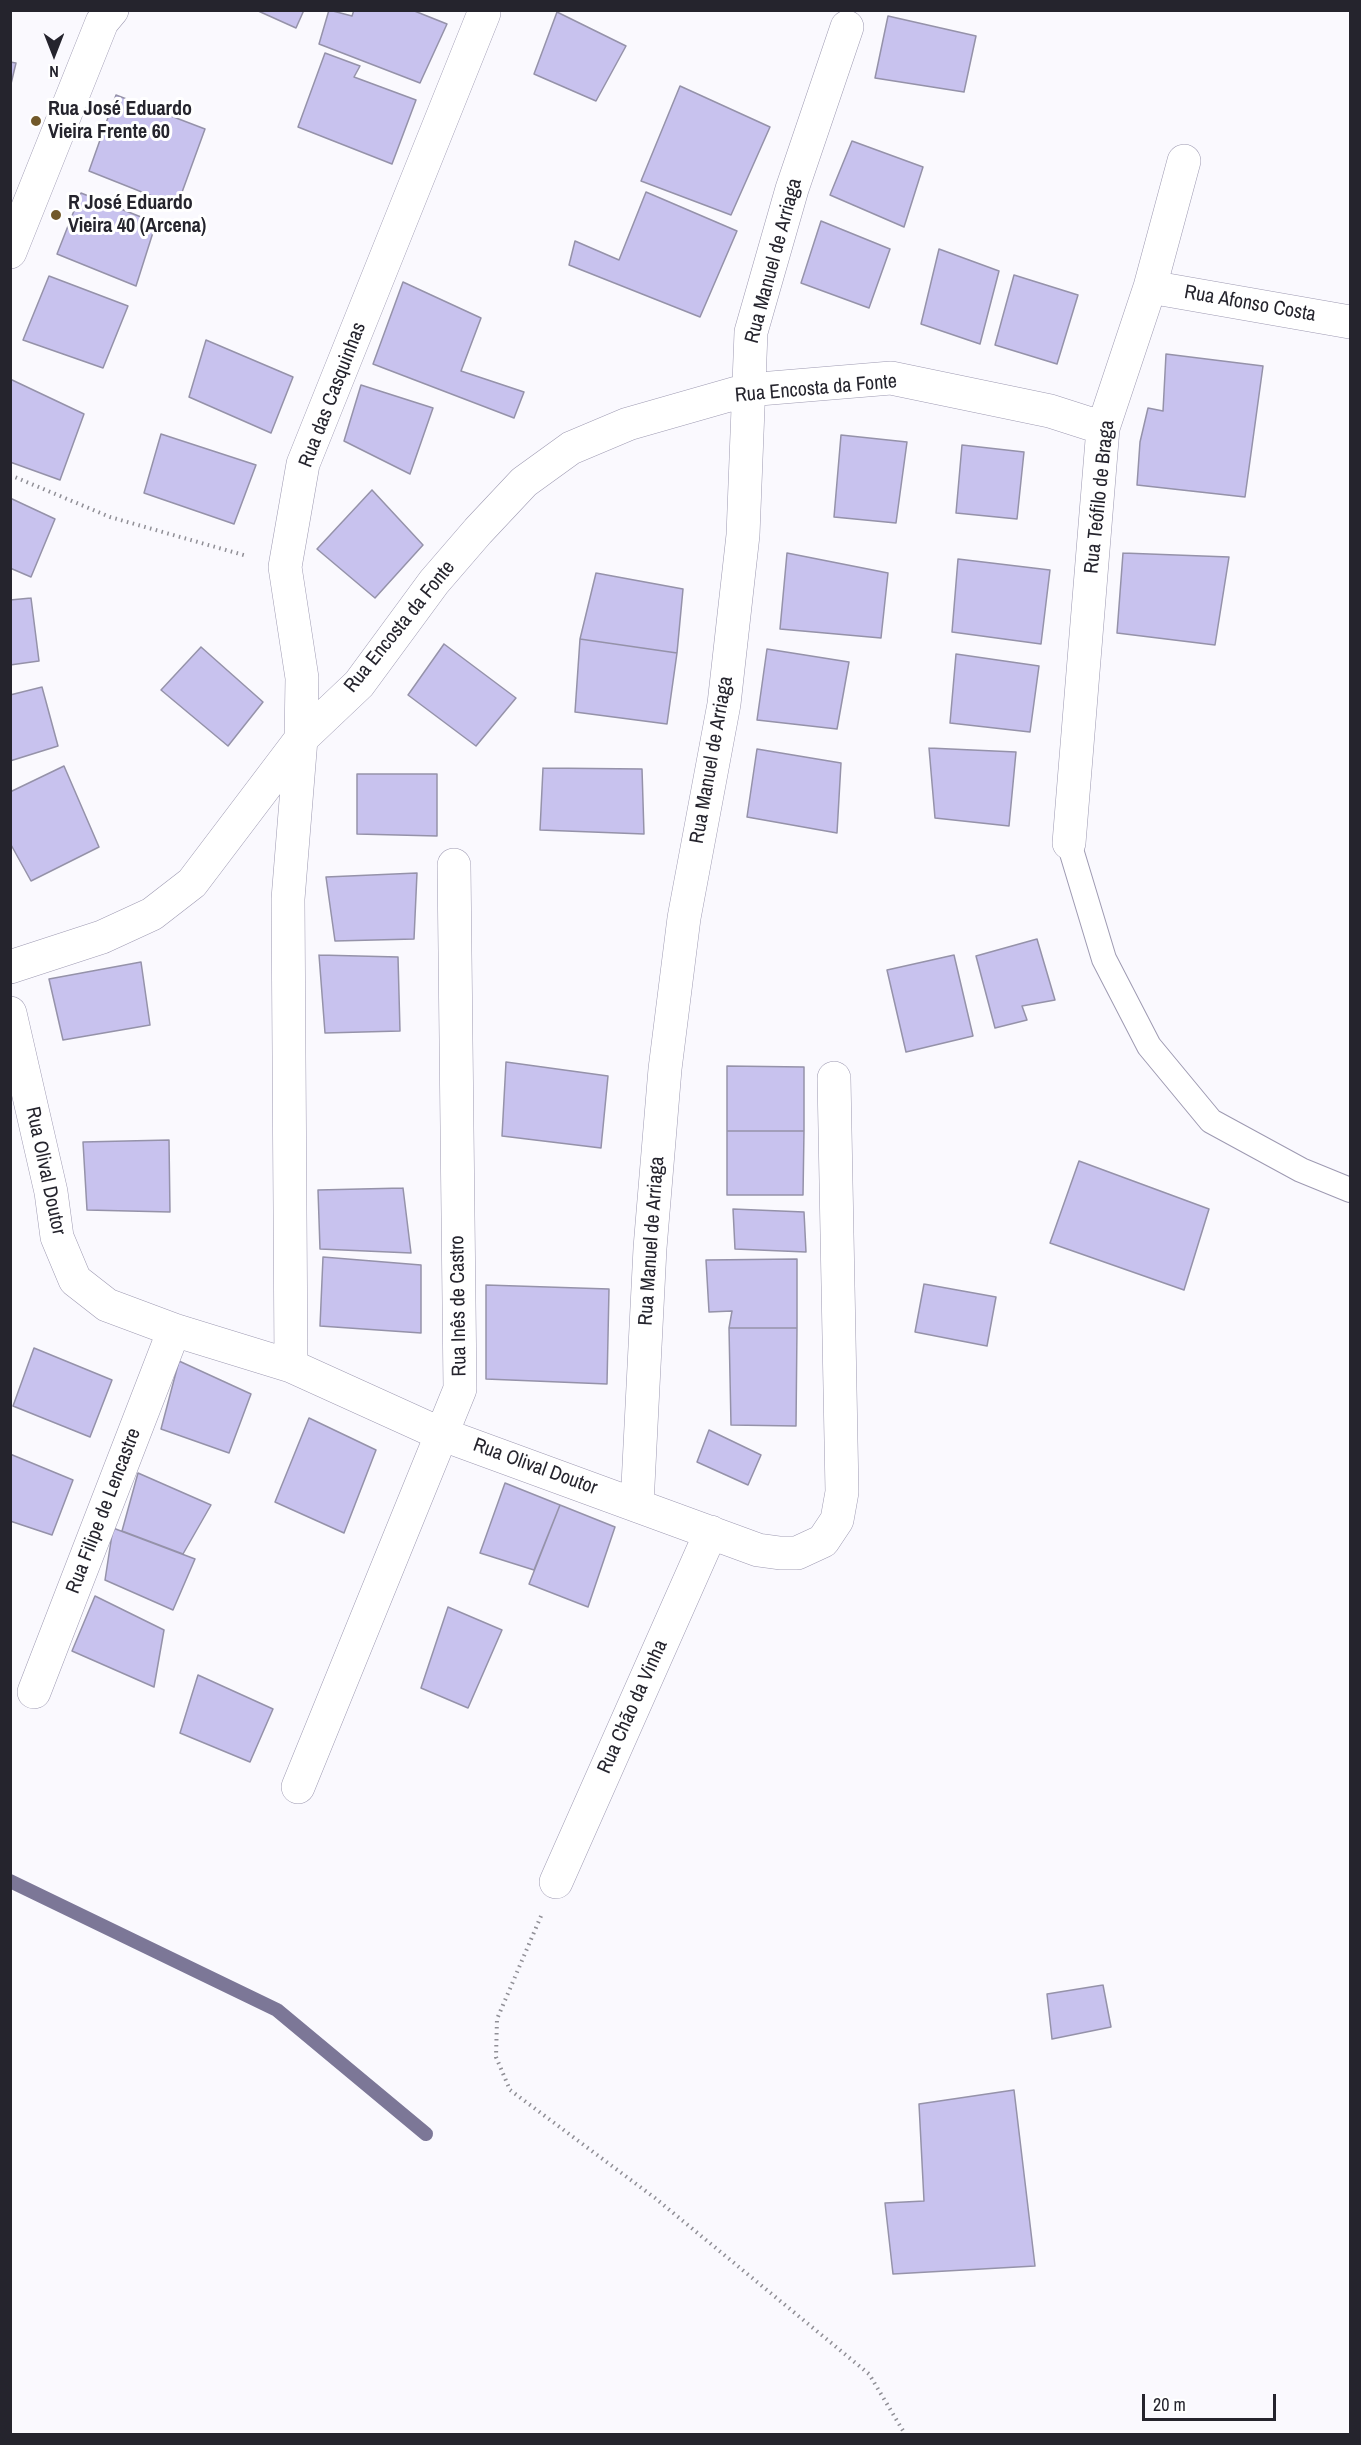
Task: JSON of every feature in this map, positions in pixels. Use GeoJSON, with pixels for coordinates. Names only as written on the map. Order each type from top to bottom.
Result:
{"type":"FeatureCollection","features":[{"type":"Feature","properties":{"kind":"street","name":"Rua das Casquinhas"},"geometry":{"type":"LineString","coordinates":[[291,1366],[288,899],[301,739],[302,678],[285,567],[303,464],[484,13]]}},
{"type":"Feature","properties":{"kind":"street"},"geometry":{"type":"LineString","coordinates":[[10,252],[102,14]]}},
{"type":"Feature","properties":{"kind":"street","name":"Rua Manuel de Arriaga"},"geometry":{"type":"LineString","coordinates":[[637,1504],[650,1248],[665,1069],[684,918],[724,704],[743,535],[751,332],[792,189],[847,27]]}},
{"type":"Feature","properties":{"kind":"street","name":"Rua Teófilo de Braga"},"geometry":{"type":"LineString","coordinates":[[1069,843],[1103,428],[1150,287],[1184,161]]}},
{"type":"Feature","properties":{"kind":"street","name":"Rua Afonso Costa"},"geometry":{"type":"LineString","coordinates":[[1150,287],[1350,322]]}},
{"type":"Feature","properties":{"kind":"street","name":"Rua Encosta da Fonte"},"geometry":{"type":"LineString","coordinates":[[301,739],[359,684],[434,582],[524,482],[571,448],[628,424],[747,390],[891,378],[1050,411],[1103,428]]}},
{"type":"Feature","properties":{"kind":"street"},"geometry":{"type":"LineString","coordinates":[[10,967],[112,933],[152,914],[192,883],[301,739]]}},
{"type":"Feature","properties":{"kind":"street","name":"Rua Inês de Castro"},"geometry":{"type":"LineString","coordinates":[[298,1787],[460,1389],[454,866]]}},
{"type":"Feature","properties":{"kind":"street","name":"Rua Olival Doutor"},"geometry":{"type":"LineString","coordinates":[[10,1013],[51,1192],[57,1237],[75,1280],[107,1305],[174,1330],[291,1366],[441,1434],[758,1550],[797,1553],[823,1542],[837,1520],[842,1492],[834,1078]]}},
{"type":"Feature","properties":{"kind":"street","name":"Rua Filipe de Lencastre"},"geometry":{"type":"LineString","coordinates":[[34,1692],[174,1330]]}},
{"type":"Feature","properties":{"kind":"street","name":"Rua Chão da Vinha"},"geometry":{"type":"LineString","coordinates":[[556,1882],[711,1532]]}},
{"type":"Feature","properties":{"kind":"lane"},"geometry":{"type":"LineString","coordinates":[[1069,843],[1104,959],[1149,1046],[1211,1121],[1301,1170],[1350,1190]]}},
{"type":"Feature","properties":{"kind":"path"},"geometry":{"type":"LineString","coordinates":[[10,475],[110,517],[285,567]]}},
{"type":"Feature","properties":{"kind":"path"},"geometry":{"type":"LineString","coordinates":[[556,1882],[496,2019],[496,2057],[510,2090],[655,2198],[869,2374],[905,2434]]}},
{"type":"Feature","properties":{"kind":"building"},"geometry":{"type":"Polygon","coordinates":[[[256,10],[304,10],[296,28],[256,10]]]}},
{"type":"Feature","properties":{"kind":"building"},"geometry":{"type":"Polygon","coordinates":[[[329,10],[352,16],[354,10],[412,10],[447,24],[420,83],[319,44],[329,10]]]}},
{"type":"Feature","properties":{"kind":"building"},"geometry":{"type":"Polygon","coordinates":[[[557,12],[626,46],[596,101],[534,74],[557,12]]]}},
{"type":"Feature","properties":{"kind":"building"},"geometry":{"type":"Polygon","coordinates":[[[888,16],[976,36],[964,92],[875,78],[888,16]]]}},
{"type":"Feature","properties":{"kind":"building"},"geometry":{"type":"Polygon","coordinates":[[[325,53],[360,66],[354,77],[416,100],[392,164],[298,127],[325,53]]]}},
{"type":"Feature","properties":{"kind":"building"},"geometry":{"type":"Polygon","coordinates":[[[10,62],[16,63],[10,88],[10,62]]]}},
{"type":"Feature","properties":{"kind":"building"},"geometry":{"type":"Polygon","coordinates":[[[680,86],[770,127],[731,215],[641,181],[680,86]]]}},
{"type":"Feature","properties":{"kind":"building"},"geometry":{"type":"Polygon","coordinates":[[[116,95],[205,129],[177,206],[89,171],[116,95]]]}},
{"type":"Feature","properties":{"kind":"building"},"geometry":{"type":"Polygon","coordinates":[[[852,141],[923,167],[904,227],[830,195],[852,141]]]}},
{"type":"Feature","properties":{"kind":"building"},"geometry":{"type":"Polygon","coordinates":[[[646,192],[737,231],[700,317],[569,265],[575,241],[619,260],[646,192]]]}},
{"type":"Feature","properties":{"kind":"building"},"geometry":{"type":"Polygon","coordinates":[[[81,193],[156,223],[136,286],[57,254],[81,193]]]}},
{"type":"Feature","properties":{"kind":"building"},"geometry":{"type":"Polygon","coordinates":[[[821,221],[890,249],[869,308],[801,283],[821,221]]]}},
{"type":"Feature","properties":{"kind":"building"},"geometry":{"type":"Polygon","coordinates":[[[939,249],[999,271],[980,344],[921,324],[939,249]]]}},
{"type":"Feature","properties":{"kind":"building"},"geometry":{"type":"Polygon","coordinates":[[[1014,275],[1078,295],[1057,364],[995,345],[1014,275]]]}},
{"type":"Feature","properties":{"kind":"building"},"geometry":{"type":"Polygon","coordinates":[[[49,276],[128,306],[103,368],[23,340],[49,276]]]}},
{"type":"Feature","properties":{"kind":"building"},"geometry":{"type":"Polygon","coordinates":[[[403,282],[481,318],[461,371],[524,392],[514,418],[373,364],[403,282]]]}},
{"type":"Feature","properties":{"kind":"building"},"geometry":{"type":"Polygon","coordinates":[[[206,340],[293,377],[271,433],[189,397],[206,340]]]}},
{"type":"Feature","properties":{"kind":"building"},"geometry":{"type":"Polygon","coordinates":[[[1166,354],[1263,366],[1245,497],[1137,485],[1140,442],[1148,408],[1163,411],[1166,354]]]}},
{"type":"Feature","properties":{"kind":"building"},"geometry":{"type":"Polygon","coordinates":[[[10,379],[84,414],[60,480],[10,462],[10,379]]]}},
{"type":"Feature","properties":{"kind":"building"},"geometry":{"type":"Polygon","coordinates":[[[361,385],[433,408],[410,474],[344,441],[361,385]]]}},
{"type":"Feature","properties":{"kind":"building"},"geometry":{"type":"Polygon","coordinates":[[[161,434],[256,465],[234,524],[144,493],[161,434]]]}},
{"type":"Feature","properties":{"kind":"building"},"geometry":{"type":"Polygon","coordinates":[[[841,435],[907,442],[896,523],[834,517],[841,435]]]}},
{"type":"Feature","properties":{"kind":"building"},"geometry":{"type":"Polygon","coordinates":[[[962,445],[1024,452],[1017,519],[956,513],[962,445]]]}},
{"type":"Feature","properties":{"kind":"building"},"geometry":{"type":"Polygon","coordinates":[[[372,490],[423,545],[375,598],[317,549],[372,490]]]}},
{"type":"Feature","properties":{"kind":"building"},"geometry":{"type":"Polygon","coordinates":[[[10,498],[55,519],[31,577],[10,568],[10,498]]]}},
{"type":"Feature","properties":{"kind":"building"},"geometry":{"type":"Polygon","coordinates":[[[787,553],[888,573],[881,638],[780,629],[787,553]]]}},
{"type":"Feature","properties":{"kind":"building"},"geometry":{"type":"Polygon","coordinates":[[[1123,553],[1229,557],[1215,645],[1117,633],[1123,553]]]}},
{"type":"Feature","properties":{"kind":"building"},"geometry":{"type":"Polygon","coordinates":[[[958,559],[1050,570],[1041,644],[952,632],[958,559]]]}},
{"type":"Feature","properties":{"kind":"building"},"geometry":{"type":"Polygon","coordinates":[[[596,573],[683,589],[677,653],[580,639],[596,573]]]}},
{"type":"Feature","properties":{"kind":"building"},"geometry":{"type":"Polygon","coordinates":[[[31,598],[39,661],[10,665],[10,600],[31,598]]]}},
{"type":"Feature","properties":{"kind":"building"},"geometry":{"type":"Polygon","coordinates":[[[580,639],[677,653],[667,724],[575,712],[580,639]]]}},
{"type":"Feature","properties":{"kind":"building"},"geometry":{"type":"Polygon","coordinates":[[[444,644],[516,698],[476,746],[408,695],[444,644]]]}},
{"type":"Feature","properties":{"kind":"building"},"geometry":{"type":"Polygon","coordinates":[[[201,647],[263,702],[228,746],[161,690],[201,647]]]}},
{"type":"Feature","properties":{"kind":"building"},"geometry":{"type":"Polygon","coordinates":[[[767,649],[849,662],[837,729],[757,720],[767,649]]]}},
{"type":"Feature","properties":{"kind":"building"},"geometry":{"type":"Polygon","coordinates":[[[956,654],[1039,666],[1030,732],[950,723],[956,654]]]}},
{"type":"Feature","properties":{"kind":"building"},"geometry":{"type":"Polygon","coordinates":[[[42,687],[58,746],[10,761],[10,695],[42,687]]]}},
{"type":"Feature","properties":{"kind":"building"},"geometry":{"type":"Polygon","coordinates":[[[929,748],[1016,752],[1009,826],[935,818],[929,748]]]}},
{"type":"Feature","properties":{"kind":"building"},"geometry":{"type":"Polygon","coordinates":[[[757,749],[841,763],[837,833],[747,817],[757,749]]]}},
{"type":"Feature","properties":{"kind":"building"},"geometry":{"type":"Polygon","coordinates":[[[64,766],[99,847],[31,881],[10,843],[10,792],[64,766]]]}},
{"type":"Feature","properties":{"kind":"building"},"geometry":{"type":"Polygon","coordinates":[[[543,768],[642,769],[644,834],[540,830],[543,768]]]}},
{"type":"Feature","properties":{"kind":"building"},"geometry":{"type":"Polygon","coordinates":[[[357,774],[437,774],[437,836],[357,834],[357,774]]]}},
{"type":"Feature","properties":{"kind":"building"},"geometry":{"type":"Polygon","coordinates":[[[417,873],[414,939],[335,941],[326,877],[417,873]]]}},
{"type":"Feature","properties":{"kind":"building"},"geometry":{"type":"Polygon","coordinates":[[[1037,939],[1055,1000],[1022,1006],[1027,1020],[995,1028],[976,956],[1037,939]]]}},
{"type":"Feature","properties":{"kind":"building"},"geometry":{"type":"Polygon","coordinates":[[[319,955],[398,957],[400,1031],[325,1033],[319,955]]]}},
{"type":"Feature","properties":{"kind":"building"},"geometry":{"type":"Polygon","coordinates":[[[954,955],[973,1036],[906,1052],[887,970],[954,955]]]}},
{"type":"Feature","properties":{"kind":"building"},"geometry":{"type":"Polygon","coordinates":[[[141,962],[150,1025],[63,1040],[49,979],[141,962]]]}},
{"type":"Feature","properties":{"kind":"building"},"geometry":{"type":"Polygon","coordinates":[[[506,1062],[608,1076],[601,1148],[502,1136],[506,1062]]]}},
{"type":"Feature","properties":{"kind":"building"},"geometry":{"type":"Polygon","coordinates":[[[727,1066],[804,1067],[804,1131],[727,1131],[727,1066]]]}},
{"type":"Feature","properties":{"kind":"building"},"geometry":{"type":"Polygon","coordinates":[[[727,1131],[804,1131],[803,1195],[727,1195],[727,1131]]]}},
{"type":"Feature","properties":{"kind":"building"},"geometry":{"type":"Polygon","coordinates":[[[169,1140],[170,1212],[87,1210],[83,1142],[169,1140]]]}},
{"type":"Feature","properties":{"kind":"building"},"geometry":{"type":"Polygon","coordinates":[[[1079,1161],[1209,1209],[1184,1290],[1050,1243],[1079,1161]]]}},
{"type":"Feature","properties":{"kind":"building"},"geometry":{"type":"Polygon","coordinates":[[[403,1188],[411,1253],[320,1249],[318,1190],[403,1188]]]}},
{"type":"Feature","properties":{"kind":"building"},"geometry":{"type":"Polygon","coordinates":[[[733,1209],[804,1212],[806,1252],[735,1249],[733,1209]]]}},
{"type":"Feature","properties":{"kind":"building"},"geometry":{"type":"Polygon","coordinates":[[[323,1257],[421,1265],[421,1333],[320,1326],[323,1257]]]}},
{"type":"Feature","properties":{"kind":"building"},"geometry":{"type":"Polygon","coordinates":[[[797,1259],[797,1328],[729,1328],[732,1311],[709,1312],[706,1260],[797,1259]]]}},
{"type":"Feature","properties":{"kind":"building"},"geometry":{"type":"Polygon","coordinates":[[[924,1284],[996,1297],[987,1346],[915,1332],[924,1284]]]}},
{"type":"Feature","properties":{"kind":"building"},"geometry":{"type":"Polygon","coordinates":[[[486,1285],[609,1289],[607,1384],[486,1379],[486,1285]]]}},
{"type":"Feature","properties":{"kind":"building"},"geometry":{"type":"Polygon","coordinates":[[[729,1328],[797,1328],[796,1426],[731,1425],[729,1328]]]}},
{"type":"Feature","properties":{"kind":"building"},"geometry":{"type":"Polygon","coordinates":[[[34,1348],[112,1380],[90,1437],[13,1406],[34,1348]]]}},
{"type":"Feature","properties":{"kind":"building"},"geometry":{"type":"Polygon","coordinates":[[[179,1361],[251,1394],[229,1453],[161,1429],[179,1361]]]}},
{"type":"Feature","properties":{"kind":"building"},"geometry":{"type":"Polygon","coordinates":[[[309,1418],[376,1450],[344,1533],[275,1502],[309,1418]]]}},
{"type":"Feature","properties":{"kind":"building"},"geometry":{"type":"Polygon","coordinates":[[[709,1430],[761,1455],[748,1485],[697,1462],[709,1430]]]}},
{"type":"Feature","properties":{"kind":"building"},"geometry":{"type":"Polygon","coordinates":[[[10,1454],[73,1480],[52,1535],[10,1521],[10,1454]]]}},
{"type":"Feature","properties":{"kind":"building"},"geometry":{"type":"Polygon","coordinates":[[[138,1473],[211,1505],[183,1554],[122,1531],[138,1473]]]}},
{"type":"Feature","properties":{"kind":"building"},"geometry":{"type":"Polygon","coordinates":[[[505,1483],[560,1505],[534,1570],[480,1553],[505,1483]]]}},
{"type":"Feature","properties":{"kind":"building"},"geometry":{"type":"Polygon","coordinates":[[[560,1505],[615,1527],[588,1607],[529,1584],[560,1505]]]}},
{"type":"Feature","properties":{"kind":"building"},"geometry":{"type":"Polygon","coordinates":[[[113,1528],[195,1559],[173,1610],[105,1580],[113,1528]]]}},
{"type":"Feature","properties":{"kind":"building"},"geometry":{"type":"Polygon","coordinates":[[[95,1596],[164,1630],[154,1687],[72,1651],[95,1596]]]}},
{"type":"Feature","properties":{"kind":"building"},"geometry":{"type":"Polygon","coordinates":[[[448,1607],[502,1630],[468,1708],[421,1688],[448,1607]]]}},
{"type":"Feature","properties":{"kind":"building"},"geometry":{"type":"Polygon","coordinates":[[[198,1675],[273,1709],[250,1762],[180,1733],[198,1675]]]}},
{"type":"Feature","properties":{"kind":"building"},"geometry":{"type":"Polygon","coordinates":[[[1103,1985],[1111,2027],[1052,2039],[1047,1994],[1103,1985]]]}},
{"type":"Feature","properties":{"kind":"building"},"geometry":{"type":"Polygon","coordinates":[[[1014,2090],[1035,2266],[893,2274],[885,2203],[924,2201],[919,2104],[1014,2090]]]}},
{"type":"Feature","properties":{"kind":"waterway"},"geometry":{"type":"LineString","coordinates":[[10,1881],[277,2010],[426,2134]]}},
{"type":"Feature","properties":{"kind":"place","name":"Rua José Eduardo Vieira Frente 60"},"geometry":{"type":"Point","coordinates":[36,121]}},
{"type":"Feature","properties":{"kind":"place","name":"R José Eduardo Vieira 40 (Arcena)"},"geometry":{"type":"Point","coordinates":[56,215]}}]}
